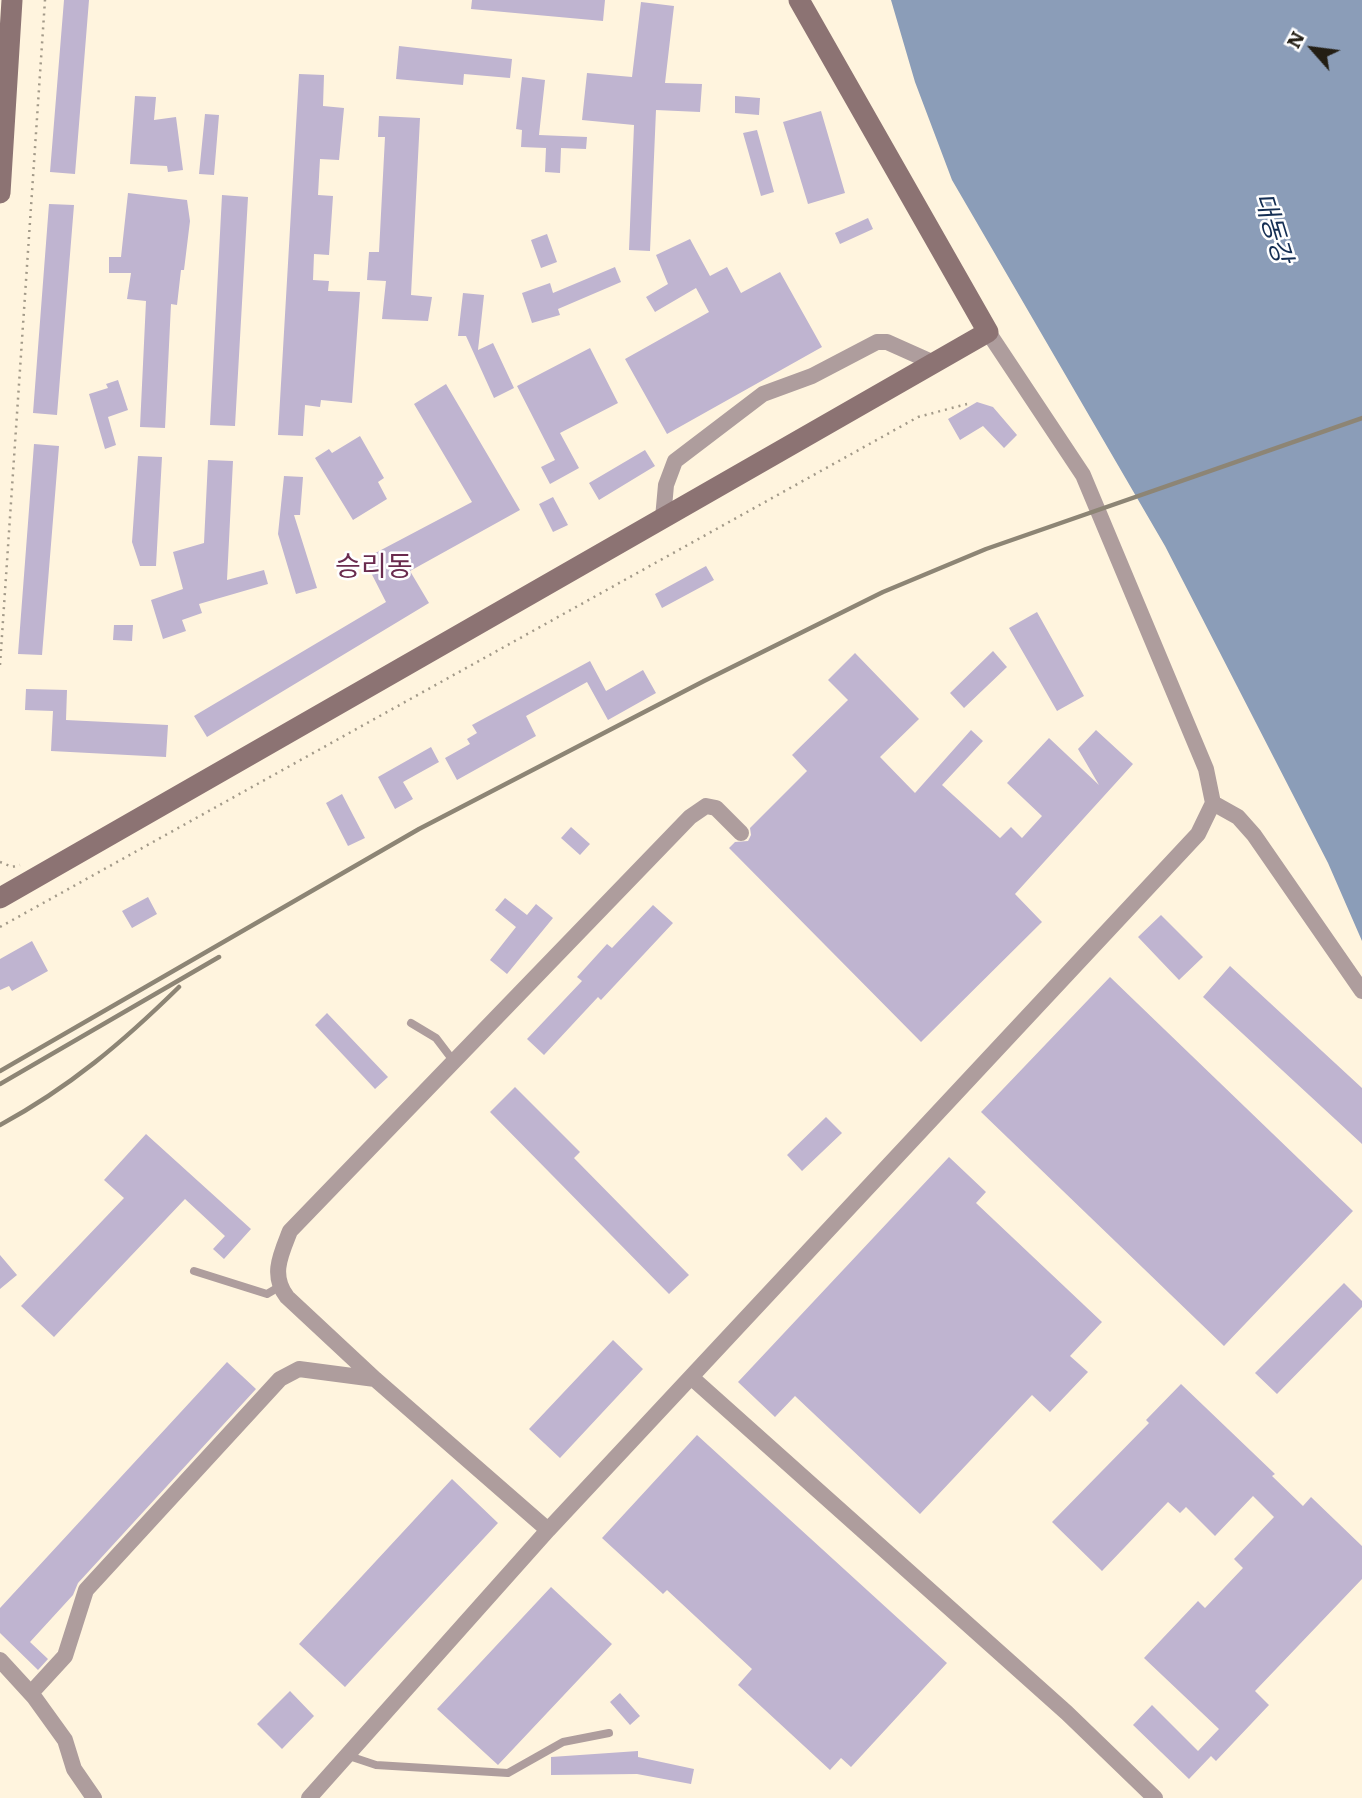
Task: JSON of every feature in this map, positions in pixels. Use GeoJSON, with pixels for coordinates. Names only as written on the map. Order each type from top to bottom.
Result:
{"type":"FeatureCollection","features":[{"type":"Feature","properties":{"kind":"main road"},"geometry":{"type":"LineString","coordinates":[[0,194],[12,0]]}},
{"type":"Feature","properties":{"kind":"main road"},"geometry":{"type":"LineString","coordinates":[[0,898],[988,332],[799,0]]}},
{"type":"Feature","properties":{"kind":"street"},"geometry":{"type":"LineString","coordinates":[[309,1798],[548,1530],[1198,834],[1213,803],[1206,769],[1083,475],[988,332]]}},
{"type":"Feature","properties":{"kind":"street"},"geometry":{"type":"LineString","coordinates":[[663,518],[666,485],[675,461],[763,394],[812,376],[877,342],[887,342],[934,363]]}},
{"type":"Feature","properties":{"kind":"street"},"geometry":{"type":"LineString","coordinates":[[1213,803],[1238,817],[1254,835],[1362,991]]}},
{"type":"Feature","properties":{"kind":"street"},"geometry":{"type":"LineString","coordinates":[[548,1530],[375,1379],[279,1287],[277,1266],[290,1231],[690,817],[706,806],[716,808],[741,832]]}},
{"type":"Feature","properties":{"kind":"street"},"geometry":{"type":"LineString","coordinates":[[31,1693],[65,1656],[86,1590],[280,1379],[299,1369],[375,1379]]}},
{"type":"Feature","properties":{"kind":"street"},"geometry":{"type":"LineString","coordinates":[[691,1377],[1067,1713],[1155,1798]]}},
{"type":"Feature","properties":{"kind":"street"},"geometry":{"type":"LineString","coordinates":[[0,1660],[31,1693],[65,1740],[74,1769],[94,1798]]}},
{"type":"Feature","properties":{"kind":"lane"},"geometry":{"type":"LineString","coordinates":[[411,1023],[436,1038],[455,1063]]}},
{"type":"Feature","properties":{"kind":"lane"},"geometry":{"type":"LineString","coordinates":[[194,1271],[268,1294],[279,1287]]}},
{"type":"Feature","properties":{"kind":"lane"},"geometry":{"type":"LineString","coordinates":[[346,1755],[376,1765],[508,1773],[563,1742],[609,1733]]}},
{"type":"Feature","properties":{"kind":"path"},"geometry":{"type":"LineString","coordinates":[[0,666],[45,0]]}},
{"type":"Feature","properties":{"kind":"path"},"geometry":{"type":"LineString","coordinates":[[0,927],[918,417],[967,404]]}},
{"type":"Feature","properties":{"kind":"water","name":"대동강"},"geometry":{"type":"Polygon","coordinates":[[[891,0],[1362,0],[1362,941],[1328,863],[1165,546],[952,180],[915,82],[891,0]]]}},
{"type":"Feature","properties":{"kind":"building"},"geometry":{"type":"Polygon","coordinates":[[[64,0],[89,0],[75,174],[50,172],[64,0]]]}},
{"type":"Feature","properties":{"kind":"building"},"geometry":{"type":"Polygon","coordinates":[[[472,0],[605,0],[603,21],[471,9],[472,0]]]}},
{"type":"Feature","properties":{"kind":"building"},"geometry":{"type":"Polygon","coordinates":[[[641,2],[674,6],[665,83],[702,84],[700,112],[656,110],[650,251],[629,250],[634,125],[582,120],[587,73],[632,77],[641,2]]]}},
{"type":"Feature","properties":{"kind":"building"},"geometry":{"type":"Polygon","coordinates":[[[399,46],[512,59],[510,78],[464,74],[463,85],[396,79],[399,46]]]}},
{"type":"Feature","properties":{"kind":"building"},"geometry":{"type":"Polygon","coordinates":[[[299,74],[324,75],[323,106],[344,108],[339,160],[320,159],[318,195],[333,196],[329,255],[314,254],[313,280],[329,281],[328,291],[360,292],[352,403],[321,400],[320,407],[305,405],[303,436],[278,435],[299,74]]]}},
{"type":"Feature","properties":{"kind":"building"},"geometry":{"type":"Polygon","coordinates":[[[522,77],[545,80],[539,135],[587,137],[586,149],[561,148],[560,173],[545,172],[546,148],[521,147],[522,130],[516,129],[522,77]]]}},
{"type":"Feature","properties":{"kind":"building"},"geometry":{"type":"Polygon","coordinates":[[[135,96],[156,97],[154,120],[176,117],[183,170],[168,172],[167,166],[130,164],[135,96]]]}},
{"type":"Feature","properties":{"kind":"building"},"geometry":{"type":"Polygon","coordinates":[[[735,96],[760,98],[759,115],[735,113],[735,96]]]}},
{"type":"Feature","properties":{"kind":"building"},"geometry":{"type":"Polygon","coordinates":[[[821,111],[845,193],[808,204],[783,122],[821,111]]]}},
{"type":"Feature","properties":{"kind":"building"},"geometry":{"type":"Polygon","coordinates":[[[205,114],[219,115],[214,175],[199,174],[205,114]]]}},
{"type":"Feature","properties":{"kind":"building"},"geometry":{"type":"Polygon","coordinates":[[[379,116],[420,118],[411,295],[432,297],[428,321],[382,319],[386,281],[367,280],[369,252],[379,252],[385,137],[378,137],[379,116]]]}},
{"type":"Feature","properties":{"kind":"building"},"geometry":{"type":"Polygon","coordinates":[[[757,130],[774,192],[761,196],[743,133],[757,130]]]}},
{"type":"Feature","properties":{"kind":"building"},"geometry":{"type":"Polygon","coordinates":[[[128,193],[187,200],[190,221],[184,270],[181,270],[177,305],[171,304],[165,428],[140,427],[146,301],[127,299],[131,273],[109,273],[109,257],[121,257],[128,193]]]}},
{"type":"Feature","properties":{"kind":"building"},"geometry":{"type":"Polygon","coordinates":[[[222,195],[248,197],[235,426],[210,425],[222,195]]]}},
{"type":"Feature","properties":{"kind":"building"},"geometry":{"type":"Polygon","coordinates":[[[49,204],[74,205],[57,415],[33,413],[49,204]]]}},
{"type":"Feature","properties":{"kind":"building"},"geometry":{"type":"Polygon","coordinates":[[[868,218],[873,229],[840,244],[835,233],[868,218]]]}},
{"type":"Feature","properties":{"kind":"building"},"geometry":{"type":"Polygon","coordinates":[[[547,234],[557,262],[541,268],[531,240],[547,234]]]}},
{"type":"Feature","properties":{"kind":"building"},"geometry":{"type":"Polygon","coordinates":[[[690,239],[710,276],[727,267],[741,293],[780,272],[822,347],[667,434],[625,359],[709,312],[696,288],[655,312],[646,297],[668,284],[656,255],[690,239]]]}},
{"type":"Feature","properties":{"kind":"building"},"geometry":{"type":"Polygon","coordinates":[[[615,267],[621,282],[558,309],[560,315],[532,323],[522,293],[550,283],[553,293],[615,267]]]}},
{"type":"Feature","properties":{"kind":"building"},"geometry":{"type":"Polygon","coordinates":[[[463,293],[484,295],[478,350],[493,343],[514,388],[494,398],[466,336],[458,336],[463,293]]]}},
{"type":"Feature","properties":{"kind":"building"},"geometry":{"type":"Polygon","coordinates":[[[590,348],[618,403],[560,433],[579,468],[550,484],[541,467],[555,460],[517,386],[590,348]]]}},
{"type":"Feature","properties":{"kind":"building"},"geometry":{"type":"Polygon","coordinates":[[[118,380],[128,410],[108,417],[116,445],[105,449],[89,394],[108,388],[106,384],[118,380]]]}},
{"type":"Feature","properties":{"kind":"building"},"geometry":{"type":"Polygon","coordinates":[[[446,384],[520,510],[410,571],[429,603],[207,737],[194,716],[386,602],[364,559],[472,502],[414,404],[446,384]]]}},
{"type":"Feature","properties":{"kind":"building"},"geometry":{"type":"Polygon","coordinates":[[[977,402],[993,407],[1017,435],[1004,448],[983,426],[960,440],[948,419],[977,402]]]}},
{"type":"Feature","properties":{"kind":"building"},"geometry":{"type":"Polygon","coordinates":[[[360,436],[384,478],[378,482],[387,499],[353,520],[315,458],[329,449],[332,453],[360,436]]]}},
{"type":"Feature","properties":{"kind":"building"},"geometry":{"type":"Polygon","coordinates":[[[34,444],[59,446],[42,655],[18,654],[34,444]]]}},
{"type":"Feature","properties":{"kind":"building"},"geometry":{"type":"Polygon","coordinates":[[[645,450],[655,466],[599,500],[589,483],[645,450]]]}},
{"type":"Feature","properties":{"kind":"building"},"geometry":{"type":"Polygon","coordinates":[[[138,456],[162,457],[156,566],[140,566],[132,542],[138,456]]]}},
{"type":"Feature","properties":{"kind":"building"},"geometry":{"type":"Polygon","coordinates":[[[208,460],[233,461],[227,580],[264,570],[268,584],[199,604],[202,613],[182,620],[186,631],[163,639],[151,600],[183,589],[173,552],[204,543],[208,460]]]}},
{"type":"Feature","properties":{"kind":"building"},"geometry":{"type":"Polygon","coordinates":[[[284,476],[303,477],[300,515],[294,515],[317,588],[296,594],[278,534],[284,476]]]}},
{"type":"Feature","properties":{"kind":"building"},"geometry":{"type":"Polygon","coordinates":[[[553,497],[568,525],[553,532],[539,504],[553,497]]]}},
{"type":"Feature","properties":{"kind":"building"},"geometry":{"type":"Polygon","coordinates":[[[706,566],[714,580],[662,608],[655,594],[706,566]]]}},
{"type":"Feature","properties":{"kind":"building"},"geometry":{"type":"Polygon","coordinates":[[[1037,612],[1084,696],[1057,711],[1009,628],[1037,612]]]}},
{"type":"Feature","properties":{"kind":"building"},"geometry":{"type":"Polygon","coordinates":[[[114,625],[133,625],[132,641],[113,640],[114,625]]]}},
{"type":"Feature","properties":{"kind":"building"},"geometry":{"type":"Polygon","coordinates":[[[993,651],[1007,667],[964,708],[950,693],[993,651]]]}},
{"type":"Feature","properties":{"kind":"building"},"geometry":{"type":"Polygon","coordinates":[[[855,653],[919,719],[880,757],[915,793],[971,730],[983,741],[942,785],[1000,838],[1011,827],[1022,838],[1042,816],[1007,783],[1049,738],[1099,785],[1078,749],[1096,730],[1133,764],[1015,894],[1042,922],[921,1042],[729,848],[735,842],[748,841],[750,828],[807,771],[792,755],[848,700],[828,680],[855,653]]]}},
{"type":"Feature","properties":{"kind":"building"},"geometry":{"type":"Polygon","coordinates":[[[590,661],[606,691],[643,670],[656,693],[608,720],[587,682],[526,716],[536,736],[457,780],[445,758],[470,744],[467,739],[477,733],[472,725],[590,661]]]}},
{"type":"Feature","properties":{"kind":"building"},"geometry":{"type":"Polygon","coordinates":[[[26,689],[67,690],[66,720],[168,725],[166,757],[51,751],[53,711],[25,710],[26,689]]]}},
{"type":"Feature","properties":{"kind":"building"},"geometry":{"type":"Polygon","coordinates":[[[431,747],[439,762],[403,782],[413,799],[395,809],[378,777],[431,747]]]}},
{"type":"Feature","properties":{"kind":"building"},"geometry":{"type":"Polygon","coordinates":[[[342,794],[365,838],[348,846],[326,803],[342,794]]]}},
{"type":"Feature","properties":{"kind":"building"},"geometry":{"type":"Polygon","coordinates":[[[571,827],[590,844],[580,855],[561,838],[571,827]]]}},
{"type":"Feature","properties":{"kind":"building"},"geometry":{"type":"Polygon","coordinates":[[[148,897],[157,914],[132,928],[122,911],[148,897]]]}},
{"type":"Feature","properties":{"kind":"building"},"geometry":{"type":"Polygon","coordinates":[[[505,898],[527,915],[536,904],[553,918],[507,974],[490,960],[516,927],[495,910],[505,898]]]}},
{"type":"Feature","properties":{"kind":"building"},"geometry":{"type":"Polygon","coordinates":[[[653,905],[673,923],[601,1000],[598,997],[544,1055],[527,1039],[582,981],[577,977],[607,944],[612,948],[653,905]]]}},
{"type":"Feature","properties":{"kind":"building"},"geometry":{"type":"Polygon","coordinates":[[[1161,915],[1203,957],[1179,980],[1138,937],[1161,915]]]}},
{"type":"Feature","properties":{"kind":"building"},"geometry":{"type":"Polygon","coordinates":[[[32,941],[48,971],[12,991],[9,986],[0,990],[0,959],[32,941]]]}},
{"type":"Feature","properties":{"kind":"building"},"geometry":{"type":"Polygon","coordinates":[[[1230,966],[1362,1088],[1362,1144],[1203,997],[1230,966]]]}},
{"type":"Feature","properties":{"kind":"building"},"geometry":{"type":"Polygon","coordinates":[[[1110,977],[1353,1211],[1224,1346],[981,1112],[1110,977]]]}},
{"type":"Feature","properties":{"kind":"building"},"geometry":{"type":"Polygon","coordinates":[[[327,1013],[388,1077],[375,1089],[315,1025],[327,1013]]]}},
{"type":"Feature","properties":{"kind":"building"},"geometry":{"type":"Polygon","coordinates":[[[515,1087],[580,1152],[574,1158],[689,1275],[669,1294],[490,1112],[515,1087]]]}},
{"type":"Feature","properties":{"kind":"building"},"geometry":{"type":"Polygon","coordinates":[[[826,1117],[842,1133],[802,1171],[787,1155],[826,1117]]]}},
{"type":"Feature","properties":{"kind":"building"},"geometry":{"type":"Polygon","coordinates":[[[146,1134],[251,1229],[224,1259],[213,1249],[225,1236],[185,1199],[54,1337],[21,1306],[124,1198],[104,1180],[146,1134]]]}},
{"type":"Feature","properties":{"kind":"building"},"geometry":{"type":"Polygon","coordinates":[[[949,1157],[986,1192],[976,1203],[1102,1322],[1070,1356],[1088,1372],[1050,1412],[1032,1395],[920,1514],[795,1396],[775,1417],[738,1382],[949,1157]]]}},
{"type":"Feature","properties":{"kind":"building"},"geometry":{"type":"Polygon","coordinates":[[[0,1255],[17,1275],[0,1289],[0,1255]]]}},
{"type":"Feature","properties":{"kind":"building"},"geometry":{"type":"Polygon","coordinates":[[[1344,1283],[1362,1301],[1362,1307],[1277,1394],[1255,1373],[1344,1283]]]}},
{"type":"Feature","properties":{"kind":"building"},"geometry":{"type":"Polygon","coordinates":[[[613,1340],[643,1369],[560,1458],[529,1429],[613,1340]]]}},
{"type":"Feature","properties":{"kind":"building"},"geometry":{"type":"Polygon","coordinates":[[[227,1362],[256,1389],[78,1583],[73,1595],[30,1642],[48,1659],[38,1670],[0,1633],[0,1608],[227,1362]]]}},
{"type":"Feature","properties":{"kind":"building"},"geometry":{"type":"Polygon","coordinates":[[[1181,1384],[1275,1474],[1272,1476],[1303,1506],[1311,1497],[1362,1546],[1362,1579],[1255,1691],[1269,1705],[1216,1761],[1211,1756],[1189,1779],[1133,1725],[1152,1705],[1198,1751],[1219,1729],[1144,1658],[1198,1601],[1205,1608],[1243,1568],[1234,1559],[1274,1517],[1253,1496],[1215,1536],[1186,1507],[1180,1513],[1168,1502],[1102,1571],[1052,1522],[1149,1423],[1146,1420],[1181,1384]]]}},
{"type":"Feature","properties":{"kind":"building"},"geometry":{"type":"Polygon","coordinates":[[[697,1435],[947,1663],[851,1767],[841,1758],[830,1770],[738,1685],[752,1669],[667,1590],[663,1594],[602,1538],[697,1435]]]}},
{"type":"Feature","properties":{"kind":"building"},"geometry":{"type":"Polygon","coordinates":[[[452,1479],[498,1523],[345,1687],[299,1644],[452,1479]]]}},
{"type":"Feature","properties":{"kind":"building"},"geometry":{"type":"Polygon","coordinates":[[[551,1587],[612,1644],[498,1765],[437,1709],[551,1587]]]}},
{"type":"Feature","properties":{"kind":"building"},"geometry":{"type":"Polygon","coordinates":[[[290,1691],[314,1716],[282,1749],[257,1724],[290,1691]]]}},
{"type":"Feature","properties":{"kind":"building"},"geometry":{"type":"Polygon","coordinates":[[[620,1693],[640,1716],[630,1725],[610,1702],[620,1693]]]}},
{"type":"Feature","properties":{"kind":"building"},"geometry":{"type":"Polygon","coordinates":[[[638,1751],[638,1757],[694,1769],[691,1784],[637,1774],[551,1775],[551,1757],[638,1751]]]}},
{"type":"Feature","properties":{"kind":"railway"},"geometry":{"type":"LineString","coordinates":[[0,1071],[419,829],[704,681],[883,592],[986,549],[1362,418]]}},
{"type":"Feature","properties":{"kind":"railway"},"geometry":{"type":"LineString","coordinates":[[0,1084],[219,957]]}},
{"type":"Feature","properties":{"kind":"railway"},"geometry":{"type":"LineString","coordinates":[[0,1125],[73,1079],[179,987]]}},
{"type":"Feature","properties":{"kind":"district","name":"승리동"},"geometry":{"type":"Point","coordinates":[374,568]}}]}
